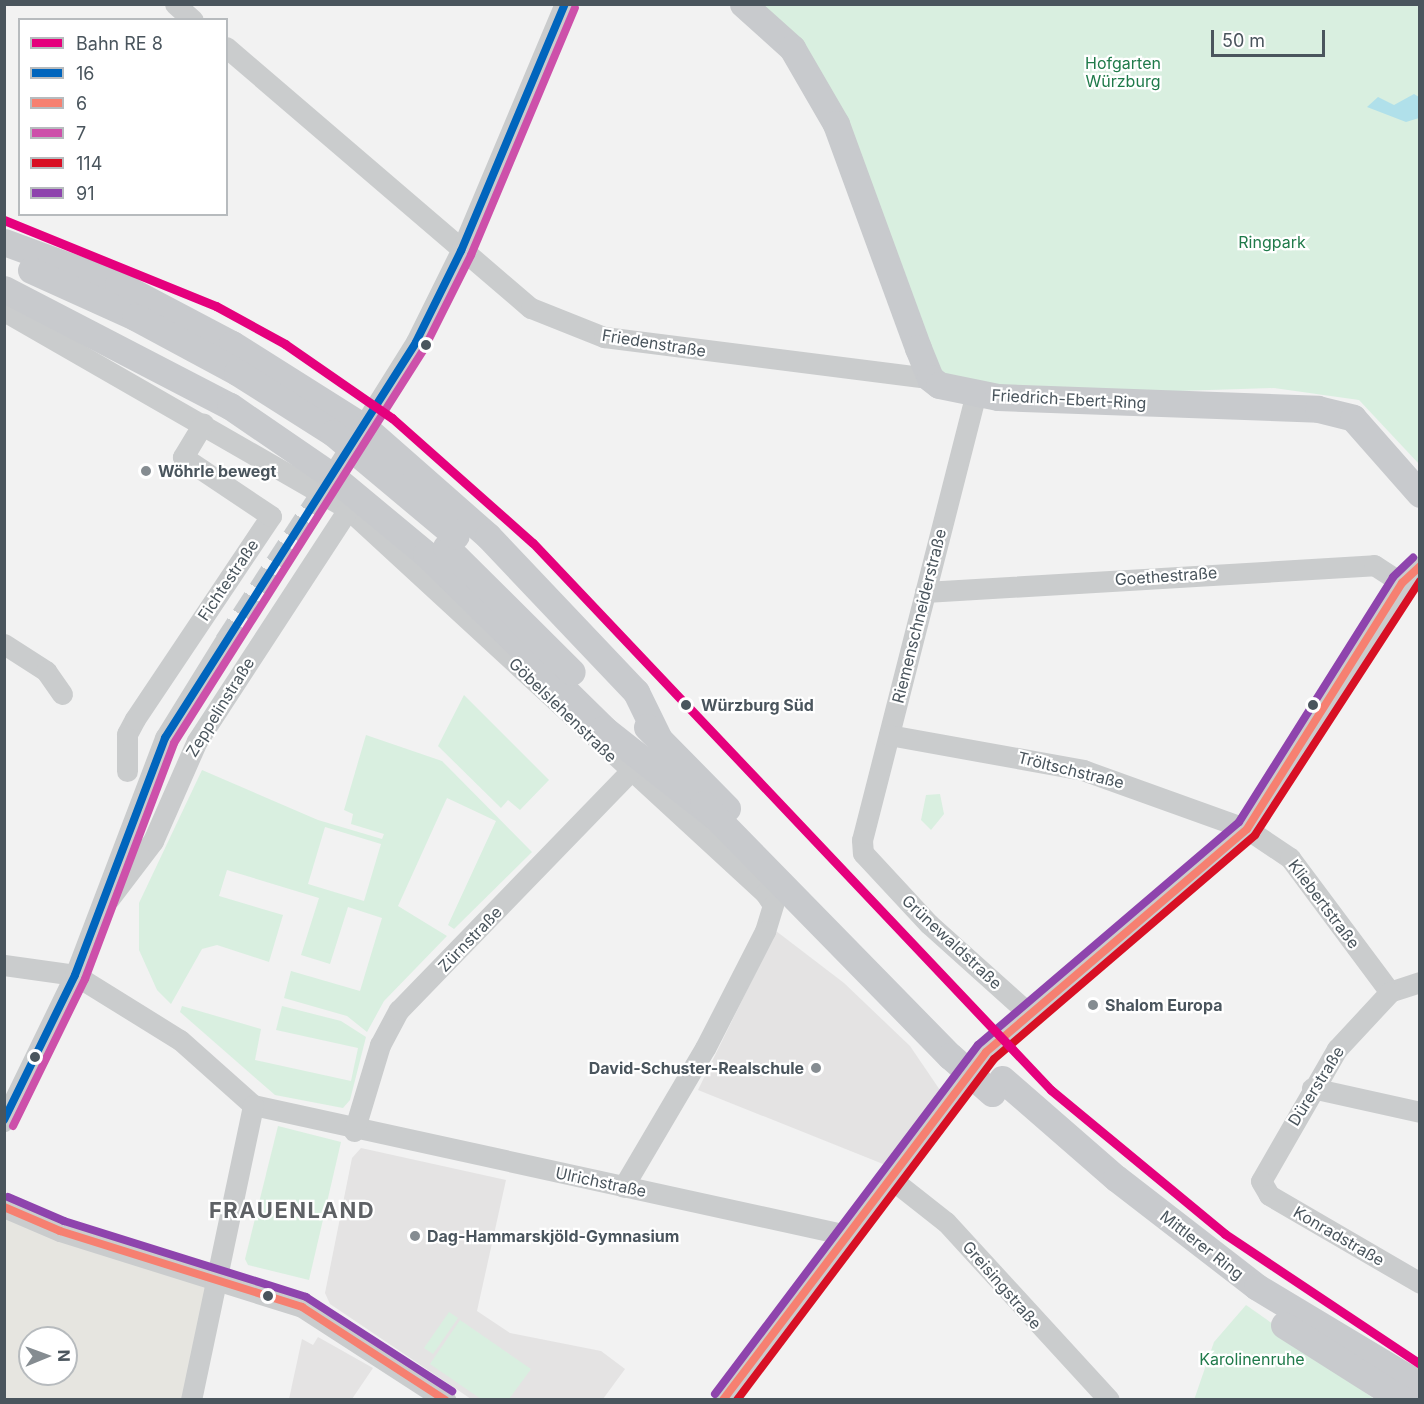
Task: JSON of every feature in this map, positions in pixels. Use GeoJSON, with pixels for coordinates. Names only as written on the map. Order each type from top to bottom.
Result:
{"type":"FeatureCollection","features":[{"type":"Feature","properties":{"kind":"main road"},"geometry":{"type":"LineString","coordinates":[[743,4],[792,48],[836,124],[930,378]]}},
{"type":"Feature","properties":{"kind":"main road"},"geometry":{"type":"LineString","coordinates":[[4,242],[118,284],[232,344],[363,427],[488,537],[636,692],[658,739]]}},
{"type":"Feature","properties":{"kind":"main road"},"geometry":{"type":"LineString","coordinates":[[4,260],[135,317],[234,379],[333,433],[658,739],[966,1050],[997,1086]]}},
{"type":"Feature","properties":{"kind":"main road"},"geometry":{"type":"LineString","coordinates":[[4,276],[234,379]]}},
{"type":"Feature","properties":{"kind":"main road"},"geometry":{"type":"LineString","coordinates":[[4,289],[230,406],[330,480],[426,554],[604,729],[714,816]]}},
{"type":"Feature","properties":{"kind":"main road","name":"Friedrich-Ebert-Ring"},"geometry":{"type":"LineString","coordinates":[[930,378],[939,385],[976,393],[1318,409],[1353,417],[1419,494]]}},
{"type":"Feature","properties":{"kind":"main road"},"geometry":{"type":"LineString","coordinates":[[451,542],[714,816],[966,1050]]}},
{"type":"Feature","properties":{"kind":"main road","name":"Mittlerer Ring"},"geometry":{"type":"LineString","coordinates":[[997,1086],[1257,1287],[1419,1385]]}},
{"type":"Feature","properties":{"kind":"main road","name":"Mittlerer Ring"},"geometry":{"type":"LineString","coordinates":[[997,1086],[1245,1300],[1402,1400]]}},
{"type":"Feature","properties":{"kind":"street"},"geometry":{"type":"LineString","coordinates":[[175,4],[191,18]]}},
{"type":"Feature","properties":{"kind":"street"},"geometry":{"type":"LineString","coordinates":[[330,480],[416,342],[461,251],[565,4]]}},
{"type":"Feature","properties":{"kind":"street","name":"Friedenstraße"},"geometry":{"type":"LineString","coordinates":[[228,49],[461,251],[531,308],[604,337],[930,378]]}},
{"type":"Feature","properties":{"kind":"street"},"geometry":{"type":"LineString","coordinates":[[4,310],[348,509]]}},
{"type":"Feature","properties":{"kind":"street","name":"Riemenschneiderstraße"},"geometry":{"type":"LineString","coordinates":[[862,840],[976,393]]}},
{"type":"Feature","properties":{"kind":"street","name":"Fichtestraße"},"geometry":{"type":"LineString","coordinates":[[127,771],[128,734],[135,719],[271,516],[183,457],[203,424]]}},
{"type":"Feature","properties":{"kind":"street","name":"Zeppelinstraße"},"geometry":{"type":"LineString","coordinates":[[101,908],[153,841],[197,741],[348,509]]}},
{"type":"Feature","properties":{"kind":"street","name":"Göbelslehenstraße"},"geometry":{"type":"LineString","coordinates":[[348,509],[433,582],[629,773],[765,892],[773,912],[705,1048],[623,1187]]}},
{"type":"Feature","properties":{"kind":"street","name":"Goethestraße"},"geometry":{"type":"LineString","coordinates":[[925,592],[1374,565],[1413,575]]}},
{"type":"Feature","properties":{"kind":"street"},"geometry":{"type":"LineString","coordinates":[[723,1400],[890,1178],[966,1050],[1027,1012],[1247,829],[1413,575]]}},
{"type":"Feature","properties":{"kind":"street","name":"Zeppelinstraße"},"geometry":{"type":"LineString","coordinates":[[4,1121],[75,975],[165,738],[225,641]]}},
{"type":"Feature","properties":{"kind":"street"},"geometry":{"type":"LineString","coordinates":[[4,644],[46,671],[62,694]]}},
{"type":"Feature","properties":{"kind":"street","name":"Tröltschstraße"},"geometry":{"type":"LineString","coordinates":[[889,735],[1083,770],[1247,829]]}},
{"type":"Feature","properties":{"kind":"street","name":"Zürnstraße"},"geometry":{"type":"LineString","coordinates":[[354,1131],[380,1045],[399,1010],[629,773]]}},
{"type":"Feature","properties":{"kind":"street","name":"Kliebertstraße"},"geometry":{"type":"LineString","coordinates":[[1247,829],[1290,858],[1390,992]]}},
{"type":"Feature","properties":{"kind":"street","name":"Grünewaldstraße"},"geometry":{"type":"LineString","coordinates":[[862,840],[864,853],[929,924],[1027,1012]]}},
{"type":"Feature","properties":{"kind":"street"},"geometry":{"type":"LineString","coordinates":[[4,965],[75,975],[180,1040],[253,1106],[191,1400]]}},
{"type":"Feature","properties":{"kind":"street","name":"Dürerstraße"},"geometry":{"type":"LineString","coordinates":[[1262,1187],[1312,1088],[1337,1049],[1390,992],[1419,982]]}},
{"type":"Feature","properties":{"kind":"street"},"geometry":{"type":"LineString","coordinates":[[1312,1088],[1419,1112]]}},
{"type":"Feature","properties":{"kind":"street","name":"Ulrichstraße"},"geometry":{"type":"LineString","coordinates":[[253,1106],[354,1131],[847,1235]]}},
{"type":"Feature","properties":{"kind":"street","name":"Greisingstraße"},"geometry":{"type":"LineString","coordinates":[[890,1178],[946,1222],[1110,1400]]}},
{"type":"Feature","properties":{"kind":"street","name":"Konradstraße"},"geometry":{"type":"LineString","coordinates":[[1262,1187],[1419,1283]]}},
{"type":"Feature","properties":{"kind":"street"},"geometry":{"type":"LineString","coordinates":[[4,1207],[60,1231],[302,1307],[446,1400]]}},
{"type":"Feature","properties":{"kind":"shaded area","name":"David-Schuster-Realschule"},"geometry":{"type":"Polygon","coordinates":[[[776,931],[844,983],[910,1046],[944,1096],[893,1168],[698,1090],[776,931]]]}},
{"type":"Feature","properties":{"kind":"shaded area","name":"Dag-Hammarskjöld-Gymnasium"},"geometry":{"type":"Polygon","coordinates":[[[361,1148],[506,1180],[477,1311],[510,1333],[601,1351],[625,1369],[603,1399],[471,1399],[330,1304],[325,1293],[352,1158],[361,1148]]]}},
{"type":"Feature","properties":{"kind":"shaded area"},"geometry":{"type":"Polygon","coordinates":[[[5,1208],[215,1281],[191,1399],[5,1400],[5,1208]]]}},
{"type":"Feature","properties":{"kind":"shaded area"},"geometry":{"type":"Polygon","coordinates":[[[318,1337],[373,1368],[352,1399],[289,1399],[302,1339],[313,1345],[318,1337]]]}},
{"type":"Feature","properties":{"kind":"green space","name":"Ringpark"},"geometry":{"type":"Polygon","coordinates":[[[758,5],[1419,5],[1419,464],[1359,400],[1274,388],[1022,396],[940,384],[874,214],[758,5]]]}},
{"type":"Feature","properties":{"kind":"green space"},"geometry":{"type":"Polygon","coordinates":[[[464,695],[549,780],[520,810],[508,800],[501,808],[438,746],[464,695]]]}},
{"type":"Feature","properties":{"kind":"green space"},"geometry":{"type":"Polygon","coordinates":[[[366,735],[442,761],[532,852],[454,929],[448,925],[496,821],[447,798],[398,906],[447,936],[384,1001],[367,1032],[347,1016],[284,998],[291,971],[360,991],[382,918],[348,907],[330,964],[301,955],[319,898],[227,870],[219,896],[283,915],[269,962],[217,945],[202,949],[171,1004],[157,990],[139,950],[139,903],[202,770],[318,820],[382,839],[384,834],[351,824],[353,814],[344,810],[366,735]],[[325,827],[308,884],[364,901],[381,844],[325,827]]]}},
{"type":"Feature","properties":{"kind":"green space"},"geometry":{"type":"Polygon","coordinates":[[[940,794],[944,814],[931,830],[921,820],[926,795],[940,794]]]}},
{"type":"Feature","properties":{"kind":"green space"},"geometry":{"type":"Polygon","coordinates":[[[182,1006],[261,1029],[255,1060],[351,1081],[358,1048],[276,1030],[282,1006],[341,1021],[366,1037],[350,1100],[343,1108],[275,1095],[180,1012],[182,1006]]]}},
{"type":"Feature","properties":{"kind":"green space"},"geometry":{"type":"Polygon","coordinates":[[[278,1126],[341,1142],[309,1280],[248,1265],[245,1259],[278,1126]]]}},
{"type":"Feature","properties":{"kind":"green space","name":"Karolinenruhe"},"geometry":{"type":"Polygon","coordinates":[[[1246,1305],[1374,1399],[1194,1400],[1214,1342],[1246,1305]]]}},
{"type":"Feature","properties":{"kind":"green space"},"geometry":{"type":"Polygon","coordinates":[[[449,1312],[458,1318],[433,1354],[424,1348],[449,1312]]]}},
{"type":"Feature","properties":{"kind":"green space"},"geometry":{"type":"Polygon","coordinates":[[[460,1320],[531,1369],[509,1399],[481,1399],[430,1364],[460,1320]]]}},
{"type":"Feature","properties":{"kind":"water"},"geometry":{"type":"Polygon","coordinates":[[[1414,94],[1419,97],[1419,118],[1406,122],[1367,107],[1378,97],[1394,105],[1414,94]]]}},
{"type":"Feature","properties":{"kind":"tunnel"},"geometry":{"type":"LineString","coordinates":[[225,641],[327,484]]}},
{"type":"Feature","properties":{"kind":"transit line","name":"16"},"geometry":{"type":"LineString","coordinates":[[4,1120],[75,975],[165,738],[416,342],[461,251],[565,4]]}},
{"type":"Feature","properties":{"kind":"transit line","name":"7"},"geometry":{"type":"LineString","coordinates":[[13,1126],[85,979],[174,743],[425,347],[471,255],[575,8]]}},
{"type":"Feature","properties":{"kind":"transit line"},"geometry":{"type":"LineString","coordinates":[[4,220],[216,306],[285,344],[392,418],[533,543],[1051,1090],[1225,1234],[1420,1364]]}},
{"type":"Feature","properties":{"kind":"transit line","name":"91"},"geometry":{"type":"LineString","coordinates":[[715,1394],[978,1045],[1239,822],[1393,577],[1413,558]]}},
{"type":"Feature","properties":{"kind":"transit line","name":"6"},"geometry":{"type":"LineString","coordinates":[[723,1400],[986,1052],[1247,829],[1402,583],[1420,566]]}},
{"type":"Feature","properties":{"kind":"transit line","name":"114"},"geometry":{"type":"LineString","coordinates":[[737,1400],[994,1059],[1255,835],[1420,581]]}},
{"type":"Feature","properties":{"kind":"transit line","name":"91"},"geometry":{"type":"LineString","coordinates":[[8,1197],[64,1221],[306,1297],[452,1391]]}},
{"type":"Feature","properties":{"kind":"transit line","name":"6"},"geometry":{"type":"LineString","coordinates":[[4,1207],[60,1231],[302,1307],[445,1400]]}},
{"type":"Feature","properties":{"kind":"place","name":"Wöhrle bewegt"},"geometry":{"type":"Point","coordinates":[146,471]}},
{"type":"Feature","properties":{"kind":"place","name":"Würzburg Süd"},"geometry":{"type":"Point","coordinates":[686,705]}},
{"type":"Feature","properties":{"kind":"place","name":"Shalom Europa"},"geometry":{"type":"Point","coordinates":[1093,1005]}},
{"type":"Feature","properties":{"kind":"place","name":"David-Schuster-Realschule"},"geometry":{"type":"Point","coordinates":[816,1068]}},
{"type":"Feature","properties":{"kind":"place","name":"Dag-Hammarskjöld-Gymnasium"},"geometry":{"type":"Point","coordinates":[415,1236]}},
{"type":"Feature","properties":{"kind":"district","name":"FRAUENLAND"},"geometry":{"type":"Point","coordinates":[292,1211]}},
{"type":"Feature","properties":{"kind":"park label","name":"Hofgarten Würzburg"},"geometry":{"type":"Point","coordinates":[1123,72]}}]}
